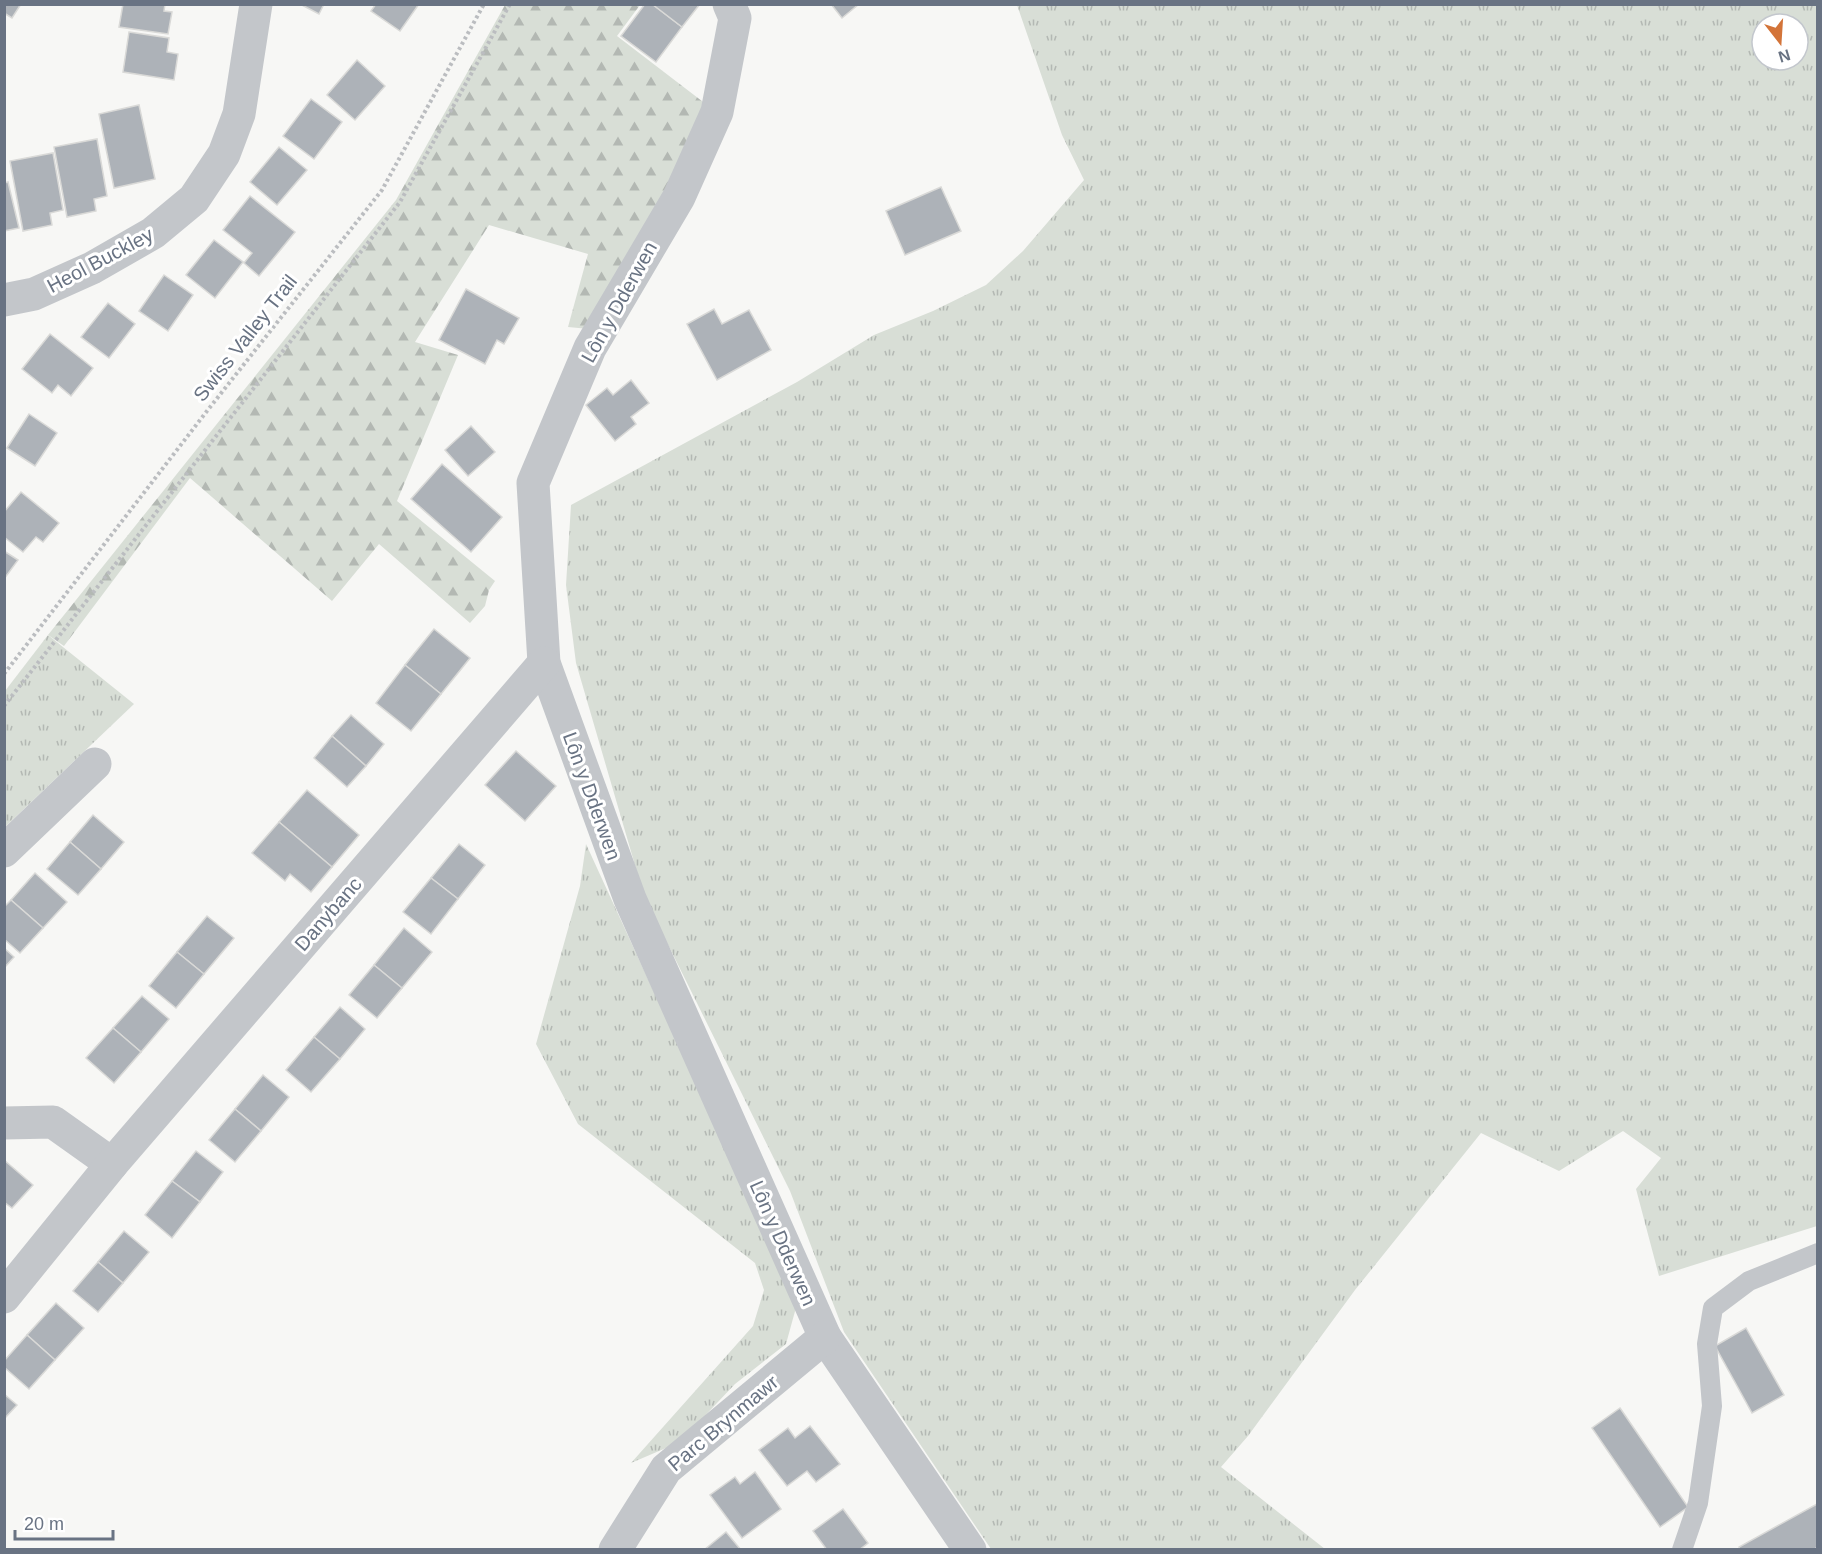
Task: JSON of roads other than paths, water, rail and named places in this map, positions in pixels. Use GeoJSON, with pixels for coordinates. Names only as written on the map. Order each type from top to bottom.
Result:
{"type":"FeatureCollection","features":[{"type":"Feature","properties":{"kind":"street","name":"Heol Buckley"},"geometry":{"type":"LineString","coordinates":[[4,300],[34,294],[92,268],[153,234],[194,199],[224,154],[239,114],[256,4]]}},
{"type":"Feature","properties":{"kind":"street","name":"Lôn y Dderwen"},"geometry":{"type":"LineString","coordinates":[[729,4],[735,18],[717,112],[679,197],[590,348],[533,483],[544,663],[630,899],[825,1337],[970,1550]]}},
{"type":"Feature","properties":{"kind":"street","name":"Danybanc"},"geometry":{"type":"LineString","coordinates":[[4,1297],[112,1164],[544,663]]}},
{"type":"Feature","properties":{"kind":"street"},"geometry":{"type":"LineString","coordinates":[[4,850],[95,764]]}},
{"type":"Feature","properties":{"kind":"street"},"geometry":{"type":"LineString","coordinates":[[4,1123],[53,1122],[112,1164]]}},
{"type":"Feature","properties":{"kind":"street","name":"Parc Brynmawr"},"geometry":{"type":"LineString","coordinates":[[615,1550],[666,1469],[825,1337]]}},
{"type":"Feature","properties":{"kind":"lane"},"geometry":{"type":"LineString","coordinates":[[1682,1550],[1698,1503],[1712,1407],[1707,1344],[1713,1308],[1749,1281],[1818,1253]]}}]}
